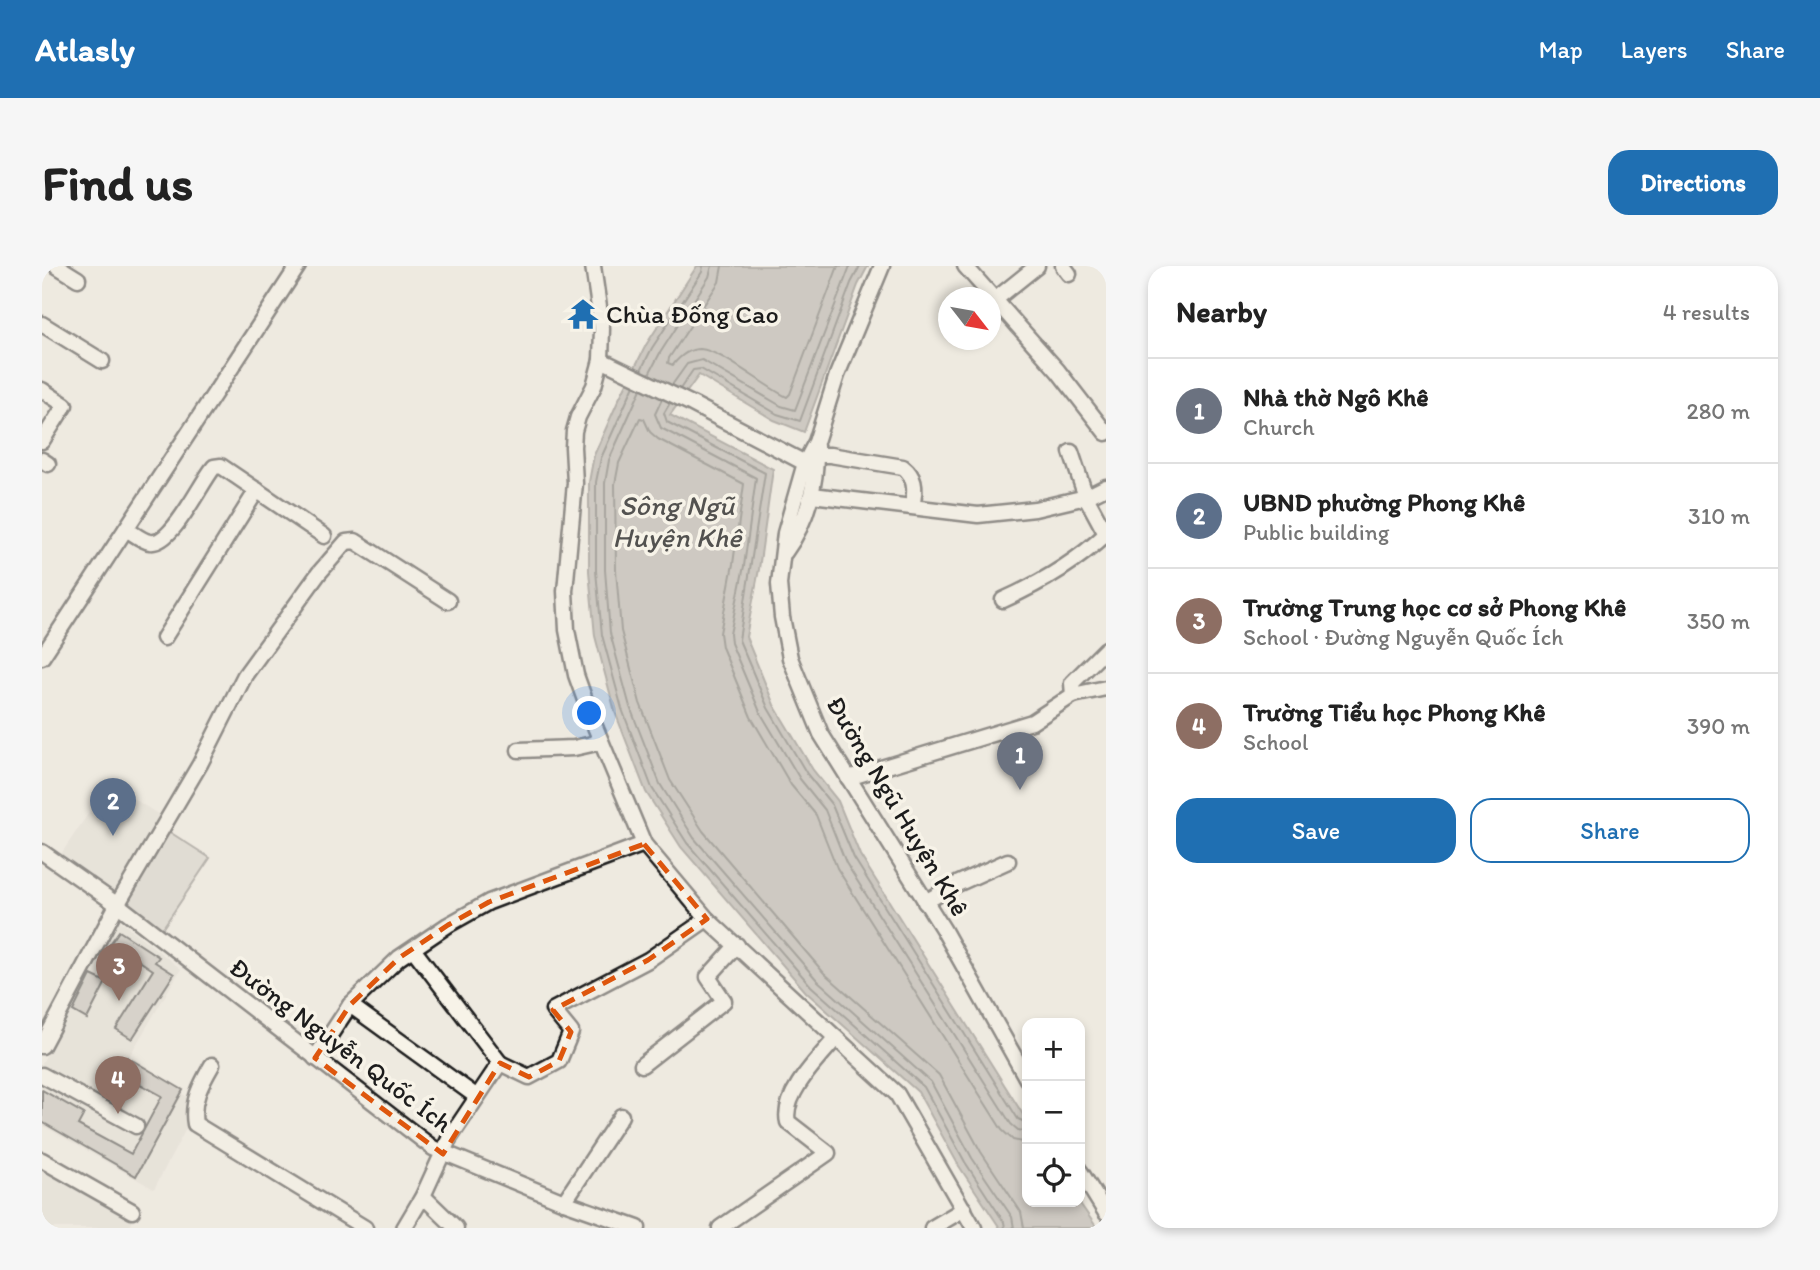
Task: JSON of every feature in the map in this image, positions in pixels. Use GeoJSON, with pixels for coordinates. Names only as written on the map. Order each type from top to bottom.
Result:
{"type":"FeatureCollection","features":[{"type":"Feature","properties":{"kind":"street"},"geometry":{"type":"LineString","coordinates":[[57,266],[78,279]]}},
{"type":"Feature","properties":{"kind":"street"},"geometry":{"type":"LineString","coordinates":[[42,657],[298,266]]}},
{"type":"Feature","properties":{"kind":"street"},"geometry":{"type":"LineString","coordinates":[[593,266],[605,362],[574,431],[575,483],[565,591],[567,630],[576,675],[601,742],[644,844],[707,919],[897,1094],[974,1228]]}},
{"type":"Feature","properties":{"kind":"street","name":"Đường Ngũ Huyện Khê"},"geometry":{"type":"LineString","coordinates":[[882,266],[837,375],[785,533],[779,584],[790,657],[821,734],[925,902],[1022,1070]]}},
{"type":"Feature","properties":{"kind":"street"},"geometry":{"type":"LineString","coordinates":[[873,284],[891,266]]}},
{"type":"Feature","properties":{"kind":"street"},"geometry":{"type":"LineString","coordinates":[[965,266],[985,287]]}},
{"type":"Feature","properties":{"kind":"street"},"geometry":{"type":"LineString","coordinates":[[1001,295],[1037,266]]}},
{"type":"Feature","properties":{"kind":"street"},"geometry":{"type":"LineString","coordinates":[[1001,305],[1058,371],[1106,433]]}},
{"type":"Feature","properties":{"kind":"street"},"geometry":{"type":"LineString","coordinates":[[42,324],[102,361]]}},
{"type":"Feature","properties":{"kind":"street"},"geometry":{"type":"LineString","coordinates":[[605,362],[692,404],[813,453],[903,467],[914,482],[912,505]]}},
{"type":"Feature","properties":{"kind":"street"},"geometry":{"type":"LineString","coordinates":[[42,390],[65,405],[42,441]]}},
{"type":"Feature","properties":{"kind":"street"},"geometry":{"type":"LineString","coordinates":[[1003,600],[1054,575],[1106,534],[1086,496],[1071,452]]}},
{"type":"Feature","properties":{"kind":"street"},"geometry":{"type":"LineString","coordinates":[[782,555],[792,542],[812,495],[817,465],[813,453]]}},
{"type":"Feature","properties":{"kind":"street"},"geometry":{"type":"LineString","coordinates":[[126,529],[149,542],[165,538],[214,467],[221,466],[324,536]]}},
{"type":"Feature","properties":{"kind":"street"},"geometry":{"type":"LineString","coordinates":[[812,495],[978,515],[1035,509],[1086,496],[1106,487]]}},
{"type":"Feature","properties":{"kind":"street"},"geometry":{"type":"LineString","coordinates":[[164,638],[257,490]]}},
{"type":"Feature","properties":{"kind":"street"},"geometry":{"type":"LineString","coordinates":[[42,1046],[117,905],[135,879],[200,764],[244,675],[319,573],[346,542],[355,541],[448,601]]}},
{"type":"Feature","properties":{"kind":"street"},"geometry":{"type":"LineString","coordinates":[[1073,695],[1072,683],[1106,649]]}},
{"type":"Feature","properties":{"kind":"street"},"geometry":{"type":"LineString","coordinates":[[848,778],[1032,722],[1073,695],[1106,688]]}},
{"type":"Feature","properties":{"kind":"street"},"geometry":{"type":"LineString","coordinates":[[519,750],[574,748],[601,742]]}},
{"type":"Feature","properties":{"kind":"street"},"geometry":{"type":"LineString","coordinates":[[315,1058],[351,1005],[399,958],[489,902],[644,844]]}},
{"type":"Feature","properties":{"kind":"street","name":"Đường Nguyễn Quốc Ích"},"geometry":{"type":"LineString","coordinates":[[42,852],[117,905],[443,1154],[638,1228]]}},
{"type":"Feature","properties":{"kind":"street"},"geometry":{"type":"LineString","coordinates":[[925,902],[1008,861]]}},
{"type":"Feature","properties":{"kind":"street"},"geometry":{"type":"LineString","coordinates":[[413,949],[500,1063],[529,1077],[559,1061],[571,1032],[553,1010],[648,960],[707,919]]}},
{"type":"Feature","properties":{"kind":"street"},"geometry":{"type":"LineString","coordinates":[[642,1065],[724,1001],[708,977],[737,945]]}},
{"type":"Feature","properties":{"kind":"street"},"geometry":{"type":"LineString","coordinates":[[351,1005],[477,1097]]}},
{"type":"Feature","properties":{"kind":"street"},"geometry":{"type":"LineString","coordinates":[[720,1228],[828,1153],[788,1122],[787,1108],[800,1083],[836,1038]]}},
{"type":"Feature","properties":{"kind":"street"},"geometry":{"type":"LineString","coordinates":[[404,1228],[423,1196],[449,1139],[500,1063]]}},
{"type":"Feature","properties":{"kind":"street"},"geometry":{"type":"LineString","coordinates":[[212,1065],[200,1086],[193,1110],[195,1124],[365,1228]]}},
{"type":"Feature","properties":{"kind":"street"},"geometry":{"type":"LineString","coordinates":[[42,1075],[136,1126]]}},
{"type":"Feature","properties":{"kind":"street"},"geometry":{"type":"LineString","coordinates":[[564,1202],[621,1116]]}},
{"type":"Feature","properties":{"kind":"street"},"geometry":{"type":"LineString","coordinates":[[42,1160],[132,1211]]}},
{"type":"Feature","properties":{"kind":"street"},"geometry":{"type":"LineString","coordinates":[[1085,1179],[1106,1213]]}},
{"type":"Feature","properties":{"kind":"street"},"geometry":{"type":"LineString","coordinates":[[423,1196],[456,1228]]}},
{"type":"Feature","properties":{"kind":"street"},"geometry":{"type":"LineString","coordinates":[[932,1228],[964,1209]]}},
{"type":"Feature","properties":{"kind":"highlighted area"},"geometry":{"type":"Polygon","coordinates":[[[644,844],[707,919],[648,960],[553,1010],[571,1032],[559,1061],[529,1077],[500,1063],[443,1154],[315,1058],[350,1005],[399,958],[448,925],[489,902],[644,844]]]}},
{"type":"Feature","properties":{"kind":"shaded area"},"geometry":{"type":"Polygon","coordinates":[[[109,783],[164,818],[117,897],[61,854],[109,783]]]}},
{"type":"Feature","properties":{"kind":"shaded area"},"geometry":{"type":"Polygon","coordinates":[[[165,829],[210,858],[160,932],[122,902],[165,829]]]}},
{"type":"Feature","properties":{"kind":"shaded area"},"geometry":{"type":"Polygon","coordinates":[[[119,920],[181,969],[127,1060],[199,1104],[154,1189],[42,1125],[42,1063],[119,920]]]}},
{"type":"Feature","properties":{"kind":"shaded area"},"geometry":{"type":"Polygon","coordinates":[[[42,1164],[135,1217],[129,1228],[42,1228],[42,1164]]]}},
{"type":"Feature","properties":{"kind":"water","name":"Sông Ngũ Huyện Khê"},"geometry":{"type":"Polygon","coordinates":[[[697,266],[868,266],[858,285],[804,432],[774,420],[699,375],[670,415],[773,469],[746,637],[774,705],[813,770],[838,801],[860,855],[1022,1113],[1022,1207],[1082,1207],[1097,1228],[1000,1228],[959,1166],[918,1092],[806,992],[681,847],[646,792],[615,712],[595,636],[589,571],[589,482],[594,455],[646,345],[697,266]]]}},
{"type":"Feature","properties":{"kind":"building"},"geometry":{"type":"Polygon","coordinates":[[[119,931],[159,957],[155,962],[174,974],[132,1039],[116,1029],[153,970],[130,955],[122,967],[103,954],[119,931]]]}},
{"type":"Feature","properties":{"kind":"building"},"geometry":{"type":"Polygon","coordinates":[[[91,975],[106,982],[87,1019],[73,1011],[91,975]]]}},
{"type":"Feature","properties":{"kind":"building"},"geometry":{"type":"Polygon","coordinates":[[[127,1057],[183,1090],[136,1176],[42,1122],[42,1090],[84,1114],[78,1125],[131,1154],[162,1096],[118,1072],[127,1057]]]}},
{"type":"Feature","properties":{"kind":"place","name":"Chùa Đống Cao"},"geometry":{"type":"Point","coordinates":[583,314]}},
{"type":"Feature","properties":{"kind":"place","name":"Nhà thờ Ngô Khê"},"geometry":{"type":"Point","coordinates":[1020,790]}},
{"type":"Feature","properties":{"kind":"place","name":"UBND phường Phong Khê"},"geometry":{"type":"Point","coordinates":[113,836]}},
{"type":"Feature","properties":{"kind":"place","name":"Trường Trung học cơ sở Phong Khê"},"geometry":{"type":"Point","coordinates":[119,1001]}},
{"type":"Feature","properties":{"kind":"place","name":"Trường Tiểu học Phong Khê"},"geometry":{"type":"Point","coordinates":[118,1114]}}]}
